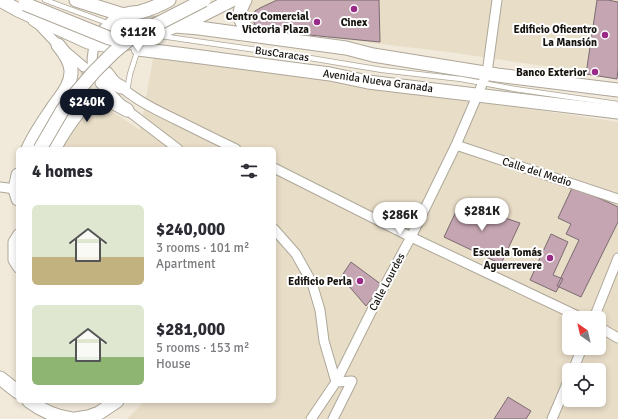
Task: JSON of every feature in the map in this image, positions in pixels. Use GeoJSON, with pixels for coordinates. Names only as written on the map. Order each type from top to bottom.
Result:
{"type":"FeatureCollection","features":[{"type":"Feature","properties":{"kind":"main road"},"geometry":{"type":"LineString","coordinates":[[0,0],[22,3],[109,38],[128,40]]}},
{"type":"Feature","properties":{"kind":"main road"},"geometry":{"type":"LineString","coordinates":[[76,0],[141,20]]}},
{"type":"Feature","properties":{"kind":"main road"},"geometry":{"type":"LineString","coordinates":[[96,44],[102,34],[111,25],[125,15],[155,7],[169,0]]}},
{"type":"Feature","properties":{"kind":"main road"},"geometry":{"type":"LineString","coordinates":[[41,147],[70,100],[114,52],[128,40],[147,29],[204,0]]}},
{"type":"Feature","properties":{"kind":"main road"},"geometry":{"type":"LineString","coordinates":[[22,3],[88,42],[115,47],[156,29],[175,26],[198,17],[232,0]]}},
{"type":"Feature","properties":{"kind":"main road"},"geometry":{"type":"LineString","coordinates":[[245,0],[240,13],[245,25],[254,35]]}},
{"type":"Feature","properties":{"kind":"main road","name":"Avenida Nueva Granada"},"geometry":{"type":"LineString","coordinates":[[175,26],[346,48],[482,84],[618,112]]}},
{"type":"Feature","properties":{"kind":"main road"},"geometry":{"type":"LineString","coordinates":[[29,147],[30,142],[69,83],[71,70],[67,58],[58,45]]}},
{"type":"Feature","properties":{"kind":"main road","name":"Avenida Nueva Granada"},"geometry":{"type":"LineString","coordinates":[[138,49],[330,74],[368,82],[482,84],[618,90]]}},
{"type":"Feature","properties":{"kind":"main road"},"geometry":{"type":"LineString","coordinates":[[101,77],[124,89]]}},
{"type":"Feature","properties":{"kind":"main road"},"geometry":{"type":"LineString","coordinates":[[55,147],[68,126],[90,102],[96,99],[105,100],[113,102],[127,110]]}},
{"type":"Feature","properties":{"kind":"main road"},"geometry":{"type":"LineString","coordinates":[[0,378],[16,390]]}},
{"type":"Feature","properties":{"kind":"main road"},"geometry":{"type":"LineString","coordinates":[[32,403],[61,417],[73,419],[88,417],[99,413],[114,403]]}},
{"type":"Feature","properties":{"kind":"street","name":"Calle Lourdes"},"geometry":{"type":"LineString","coordinates":[[311,419],[336,382],[378,298],[411,237],[456,145],[482,84],[497,0]]}},
{"type":"Feature","properties":{"kind":"street"},"geometry":{"type":"LineString","coordinates":[[22,3],[39,25],[58,45],[84,67]]}},
{"type":"Feature","properties":{"kind":"street"},"geometry":{"type":"LineString","coordinates":[[96,44],[93,50],[92,62],[101,77],[127,110],[175,147]]}},
{"type":"Feature","properties":{"kind":"street"},"geometry":{"type":"LineString","coordinates":[[124,89],[150,106],[232,147]]}},
{"type":"Feature","properties":{"kind":"street","name":"Calle del Medio"},"geometry":{"type":"LineString","coordinates":[[456,145],[618,199]]}},
{"type":"Feature","properties":{"kind":"street"},"geometry":{"type":"LineString","coordinates":[[276,169],[411,237],[567,311]]}},
{"type":"Feature","properties":{"kind":"street"},"geometry":{"type":"LineString","coordinates":[[0,187],[16,194]]}},
{"type":"Feature","properties":{"kind":"street"},"geometry":{"type":"LineString","coordinates":[[276,231],[296,254],[312,283],[320,310],[324,341],[336,382],[352,381],[333,419]]}},
{"type":"Feature","properties":{"kind":"street"},"geometry":{"type":"LineString","coordinates":[[16,237],[13,242],[13,260],[16,265]]}},
{"type":"Feature","properties":{"kind":"street"},"geometry":{"type":"LineString","coordinates":[[597,311],[618,258]]}},
{"type":"Feature","properties":{"kind":"street"},"geometry":{"type":"LineString","coordinates":[[606,331],[618,338]]}},
{"type":"Feature","properties":{"kind":"street"},"geometry":{"type":"LineString","coordinates":[[552,419],[562,395]]}},
{"type":"Feature","properties":{"kind":"lane","name":"BusCaracas"},"geometry":{"type":"LineString","coordinates":[[45,0],[129,31],[156,29],[196,42],[618,104]]}},
{"type":"Feature","properties":{"kind":"lane"},"geometry":{"type":"LineString","coordinates":[[124,89],[138,49]]}},
{"type":"Feature","properties":{"kind":"shaded area"},"geometry":{"type":"Polygon","coordinates":[[[252,0],[618,0],[618,77],[449,52],[254,29],[248,27],[244,9],[252,0]]]}},
{"type":"Feature","properties":{"kind":"shaded area"},"geometry":{"type":"Polygon","coordinates":[[[154,54],[346,84],[618,122],[618,419],[127,419],[143,403],[276,403],[276,147],[55,147],[80,114],[96,106],[103,107],[140,130],[154,54]]]}},
{"type":"Feature","properties":{"kind":"building","name":"Centro Comercial Victoria Plaza"},"geometry":{"type":"Polygon","coordinates":[[[277,0],[379,0],[380,42],[259,30],[253,20],[255,11],[277,0]]]}},
{"type":"Feature","properties":{"kind":"building","name":"Edificio Oficentro La Mansión"},"geometry":{"type":"Polygon","coordinates":[[[597,0],[618,2],[617,79],[586,74],[597,0]]]}},
{"type":"Feature","properties":{"kind":"building"},"geometry":{"type":"Polygon","coordinates":[[[573,186],[618,207],[618,222],[581,297],[557,286],[579,240],[566,234],[571,224],[558,218],[573,186]]]}},
{"type":"Feature","properties":{"kind":"building"},"geometry":{"type":"Polygon","coordinates":[[[460,203],[520,223],[501,264],[444,237],[460,203]]]}},
{"type":"Feature","properties":{"kind":"building","name":"Escuela Tomás Aguerrevere"},"geometry":{"type":"Polygon","coordinates":[[[551,234],[568,242],[553,275],[563,279],[556,292],[530,280],[551,234]]]}},
{"type":"Feature","properties":{"kind":"building","name":"Edificio Perla"},"geometry":{"type":"Polygon","coordinates":[[[351,262],[382,285],[366,306],[341,277],[351,262]]]}},
{"type":"Feature","properties":{"kind":"building"},"geometry":{"type":"Polygon","coordinates":[[[508,397],[531,411],[526,419],[494,419],[508,397]]]}},
{"type":"Feature","properties":{"kind":"tunnel"},"geometry":{"type":"LineString","coordinates":[[141,20],[158,23]]}},
{"type":"Feature","properties":{"kind":"tunnel"},"geometry":{"type":"LineString","coordinates":[[67,88],[82,77],[99,77]]}},
{"type":"Feature","properties":{"kind":"place","name":"Cinex"},"geometry":{"type":"Point","coordinates":[354,9]}},
{"type":"Feature","properties":{"kind":"place","name":"Centro Comercial Victoria Plaza"},"geometry":{"type":"Point","coordinates":[317,22]}},
{"type":"Feature","properties":{"kind":"place","name":"Edificio Oficentro La Mansión"},"geometry":{"type":"Point","coordinates":[605,35]}},
{"type":"Feature","properties":{"kind":"place","name":"Banco Exterior"},"geometry":{"type":"Point","coordinates":[595,72]}},
{"type":"Feature","properties":{"kind":"place","name":"Escuela Tomás Aguerrevere"},"geometry":{"type":"Point","coordinates":[550,258]}},
{"type":"Feature","properties":{"kind":"place","name":"Edificio Perla"},"geometry":{"type":"Point","coordinates":[360,281]}}]}
